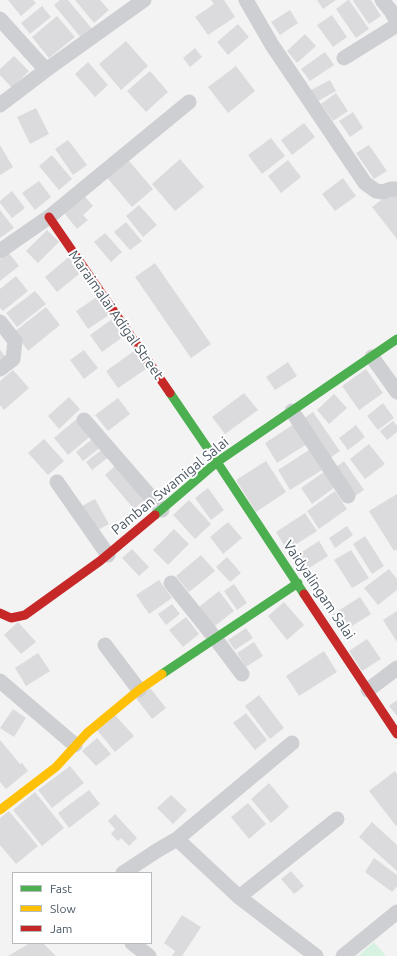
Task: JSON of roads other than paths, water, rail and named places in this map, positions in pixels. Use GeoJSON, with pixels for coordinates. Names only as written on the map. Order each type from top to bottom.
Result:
{"type":"FeatureCollection","features":[{"type":"Feature","properties":{"kind":"street"},"geometry":{"type":"LineString","coordinates":[[0,105],[144,0]]}},
{"type":"Feature","properties":{"kind":"street"},"geometry":{"type":"LineString","coordinates":[[246,0],[272,45],[365,183],[376,191],[383,192],[391,189],[397,189]]}},
{"type":"Feature","properties":{"kind":"street"},"geometry":{"type":"LineString","coordinates":[[344,58],[397,23],[391,11],[382,0]]}},
{"type":"Feature","properties":{"kind":"street"},"geometry":{"type":"LineString","coordinates":[[0,19],[46,70]]}},
{"type":"Feature","properties":{"kind":"street"},"geometry":{"type":"LineString","coordinates":[[0,251],[49,217],[189,102]]}},
{"type":"Feature","properties":{"kind":"street","name":"Maraimalai Adigal Street"},"geometry":{"type":"LineString","coordinates":[[49,217],[217,462]]}},
{"type":"Feature","properties":{"kind":"street"},"geometry":{"type":"LineString","coordinates":[[0,322],[15,341],[13,359],[0,369]]}},
{"type":"Feature","properties":{"kind":"street","name":"Pamban Swamigal Salai"},"geometry":{"type":"LineString","coordinates":[[0,613],[11,618],[25,615],[108,555],[217,462],[397,340]]}},
{"type":"Feature","properties":{"kind":"street"},"geometry":{"type":"LineString","coordinates":[[372,357],[397,392]]}},
{"type":"Feature","properties":{"kind":"street"},"geometry":{"type":"LineString","coordinates":[[292,411],[348,496]]}},
{"type":"Feature","properties":{"kind":"street"},"geometry":{"type":"LineString","coordinates":[[84,420],[162,510]]}},
{"type":"Feature","properties":{"kind":"street","name":"Vaidyalingam Salai"},"geometry":{"type":"LineString","coordinates":[[217,462],[397,734]]}},
{"type":"Feature","properties":{"kind":"street"},"geometry":{"type":"LineString","coordinates":[[57,482],[108,555]]}},
{"type":"Feature","properties":{"kind":"street"},"geometry":{"type":"LineString","coordinates":[[171,583],[242,674]]}},
{"type":"Feature","properties":{"kind":"street"},"geometry":{"type":"LineString","coordinates":[[0,810],[56,766],[87,733],[139,690],[298,584]]}},
{"type":"Feature","properties":{"kind":"street"},"geometry":{"type":"LineString","coordinates":[[105,645],[139,690]]}},
{"type":"Feature","properties":{"kind":"street"},"geometry":{"type":"LineString","coordinates":[[368,690],[397,668]]}},
{"type":"Feature","properties":{"kind":"street"},"geometry":{"type":"LineString","coordinates":[[0,681],[75,745]]}},
{"type":"Feature","properties":{"kind":"street"},"geometry":{"type":"LineString","coordinates":[[125,872],[177,839],[292,743]]}},
{"type":"Feature","properties":{"kind":"street"},"geometry":{"type":"LineString","coordinates":[[239,897],[336,819]]}},
{"type":"Feature","properties":{"kind":"street"},"geometry":{"type":"LineString","coordinates":[[177,839],[239,897],[316,956]]}},
{"type":"Feature","properties":{"kind":"street"},"geometry":{"type":"LineString","coordinates":[[343,956],[397,912]]}},
{"type":"Feature","properties":{"kind":"street"},"geometry":{"type":"LineString","coordinates":[[133,944],[149,956]]}}]}
